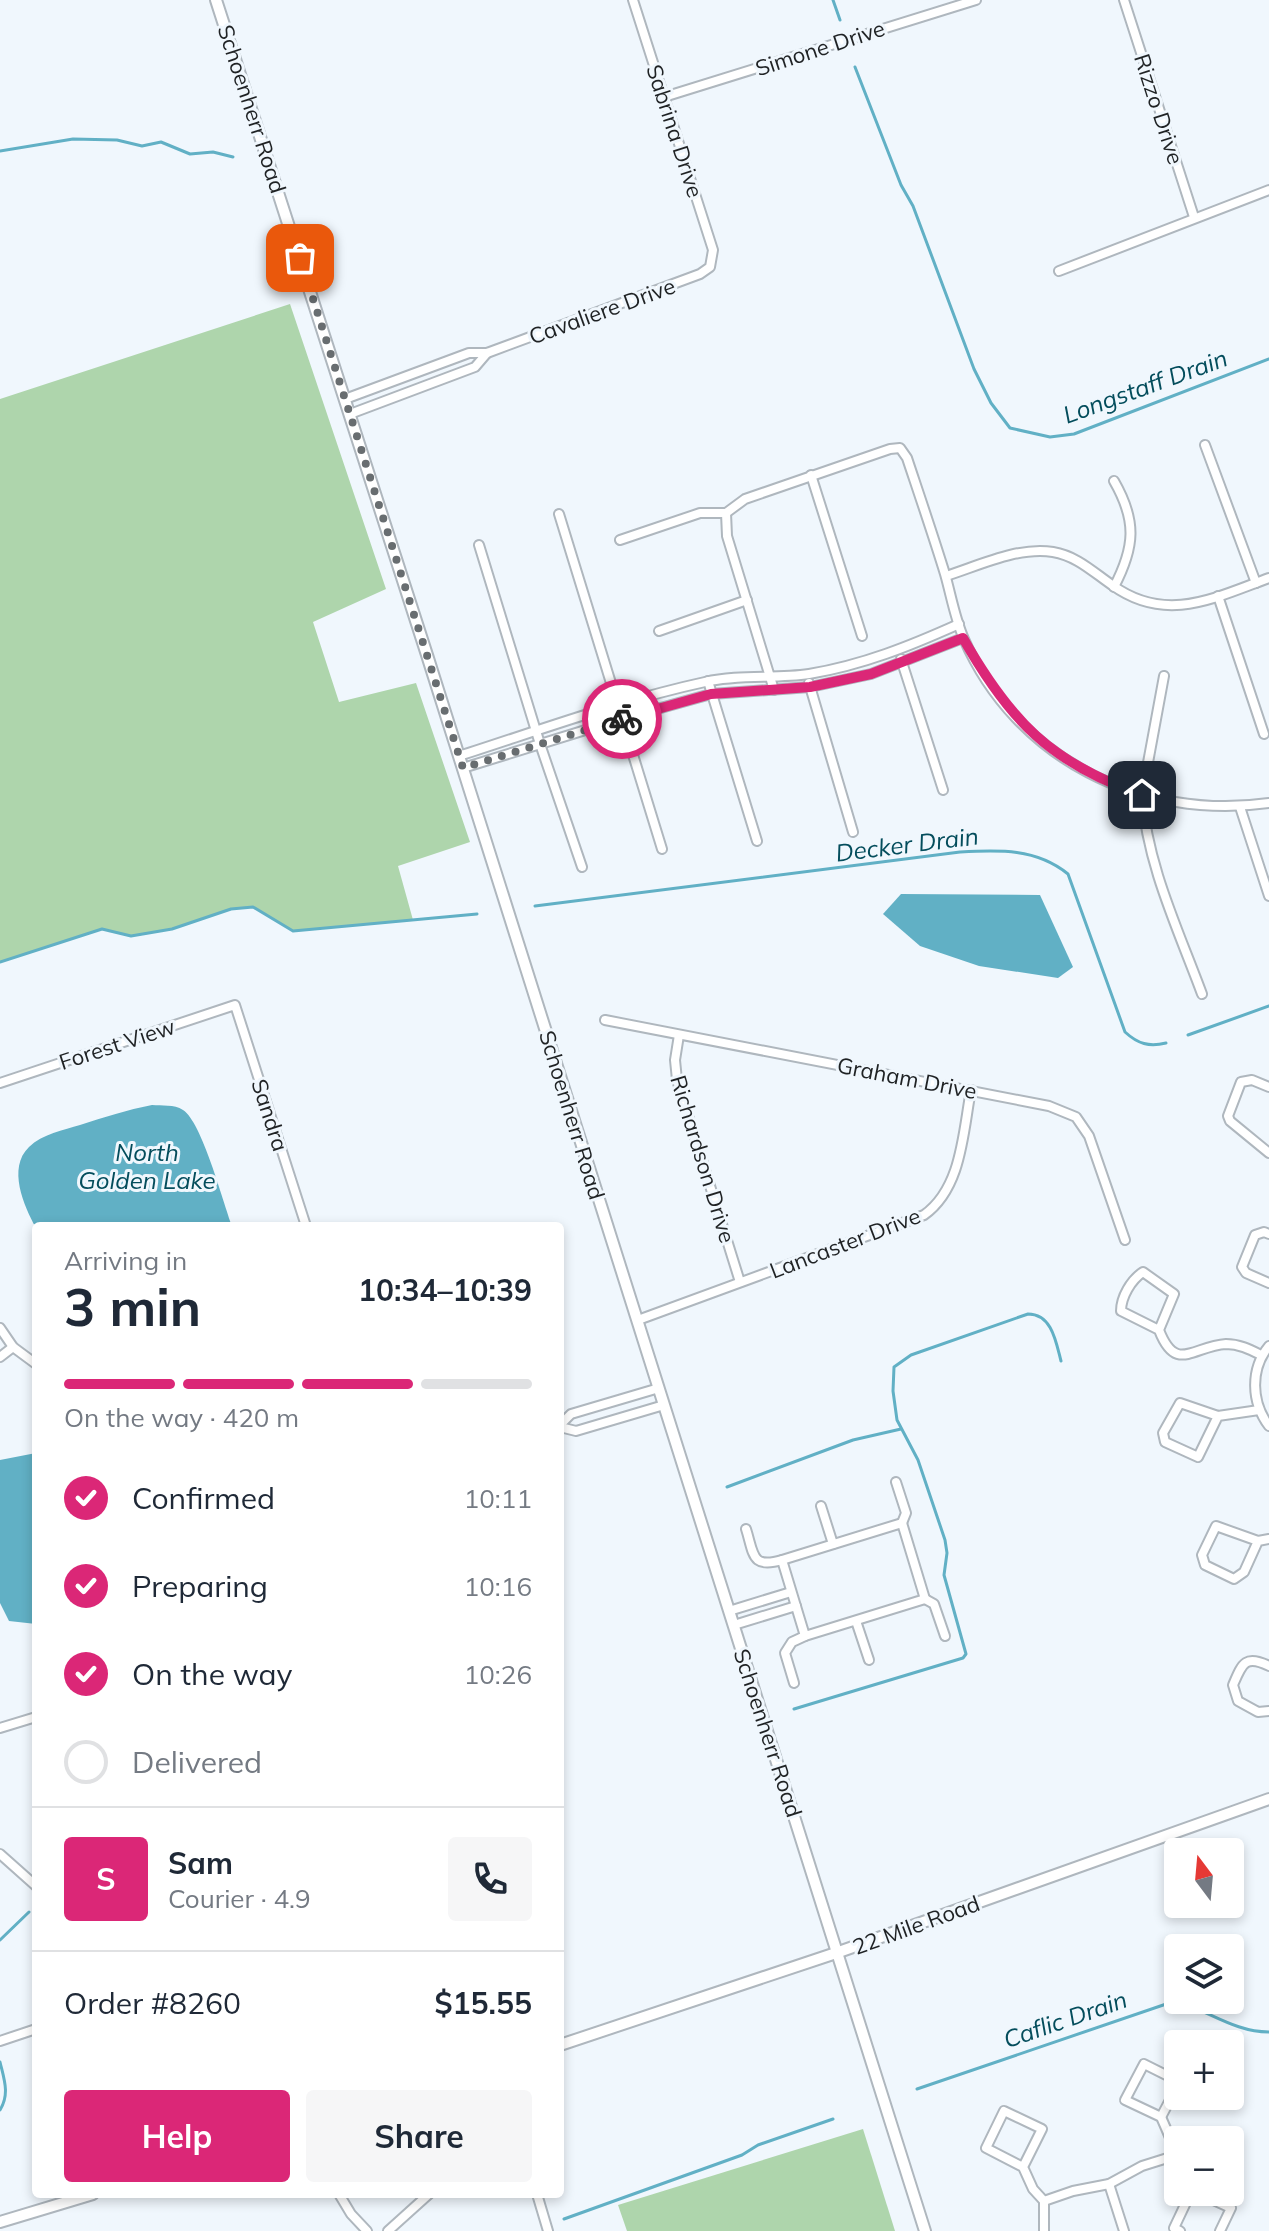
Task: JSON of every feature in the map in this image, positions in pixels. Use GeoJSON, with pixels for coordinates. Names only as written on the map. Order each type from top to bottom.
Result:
{"type":"FeatureCollection","features":[{"type":"Feature","properties":{"kind":"street","name":"Schoenherr Road"},"geometry":{"type":"LineString","coordinates":[[216,0],[463,768],[925,2231]]}},
{"type":"Feature","properties":{"kind":"street","name":"Sabrina Drive"},"geometry":{"type":"LineString","coordinates":[[633,0],[713,250],[712,263]]}},
{"type":"Feature","properties":{"kind":"street","name":"Simone Drive"},"geometry":{"type":"LineString","coordinates":[[664,97],[976,0]]}},
{"type":"Feature","properties":{"kind":"street","name":"Rizzo Drive"},"geometry":{"type":"LineString","coordinates":[[1124,0],[1194,217]]}},
{"type":"Feature","properties":{"kind":"street"},"geometry":{"type":"LineString","coordinates":[[1059,271],[1269,190]]}},
{"type":"Feature","properties":{"kind":"street","name":"Cavaliere Drive"},"geometry":{"type":"LineString","coordinates":[[345,399],[469,353],[487,353],[700,274],[712,263]]}},
{"type":"Feature","properties":{"kind":"street","name":"Cavaliere Drive"},"geometry":{"type":"LineString","coordinates":[[350,414],[475,367],[487,353]]}},
{"type":"Feature","properties":{"kind":"street"},"geometry":{"type":"LineString","coordinates":[[1205,445],[1256,583]]}},
{"type":"Feature","properties":{"kind":"street"},"geometry":{"type":"LineString","coordinates":[[620,540],[700,513],[726,513],[745,499],[900,448],[907,458],[963,638],[1001,699],[1031,732],[1059,755],[1087,772],[1142,795],[1197,806],[1240,807],[1269,803]]}},
{"type":"Feature","properties":{"kind":"street"},"geometry":{"type":"LineString","coordinates":[[811,475],[862,636]]}},
{"type":"Feature","properties":{"kind":"street"},"geometry":{"type":"LineString","coordinates":[[1114,481],[1125,502],[1132,540],[1126,564],[1114,587]]}},
{"type":"Feature","properties":{"kind":"street"},"geometry":{"type":"LineString","coordinates":[[726,513],[727,536],[774,690]]}},
{"type":"Feature","properties":{"kind":"street"},"geometry":{"type":"LineString","coordinates":[[559,514],[662,849]]}},
{"type":"Feature","properties":{"kind":"street"},"geometry":{"type":"LineString","coordinates":[[479,545],[540,744],[582,867]]}},
{"type":"Feature","properties":{"kind":"street"},"geometry":{"type":"LineString","coordinates":[[946,576],[1010,556],[1052,552],[1081,562],[1114,587],[1143,602],[1167,607],[1191,604],[1269,578]]}},
{"type":"Feature","properties":{"kind":"street"},"geometry":{"type":"LineString","coordinates":[[1218,596],[1264,734]]}},
{"type":"Feature","properties":{"kind":"street"},"geometry":{"type":"LineString","coordinates":[[659,631],[747,600]]}},
{"type":"Feature","properties":{"kind":"street"},"geometry":{"type":"LineString","coordinates":[[459,756],[708,681],[807,674],[853,665],[899,651],[959,624]]}},
{"type":"Feature","properties":{"kind":"street"},"geometry":{"type":"LineString","coordinates":[[463,768],[711,694],[810,687],[871,674],[963,638]]}},
{"type":"Feature","properties":{"kind":"street"},"geometry":{"type":"LineString","coordinates":[[899,651],[943,790]]}},
{"type":"Feature","properties":{"kind":"street"},"geometry":{"type":"LineString","coordinates":[[807,674],[853,832]]}},
{"type":"Feature","properties":{"kind":"street"},"geometry":{"type":"LineString","coordinates":[[1164,676],[1142,795],[1145,826],[1154,864],[1202,994]]}},
{"type":"Feature","properties":{"kind":"street"},"geometry":{"type":"LineString","coordinates":[[708,681],[757,841]]}},
{"type":"Feature","properties":{"kind":"street"},"geometry":{"type":"LineString","coordinates":[[1240,807],[1269,896]]}},
{"type":"Feature","properties":{"kind":"street","name":"Forest View"},"geometry":{"type":"LineString","coordinates":[[0,1083],[235,1005]]}},
{"type":"Feature","properties":{"kind":"street","name":"Sandra"},"geometry":{"type":"LineString","coordinates":[[235,1005],[305,1222]]}},
{"type":"Feature","properties":{"kind":"street","name":"Graham Drive"},"geometry":{"type":"LineString","coordinates":[[605,1020],[971,1090],[1049,1106],[1070,1114],[1082,1124],[1093,1144],[1125,1240]]}},
{"type":"Feature","properties":{"kind":"street","name":"Richardson Drive"},"geometry":{"type":"LineString","coordinates":[[679,1035],[675,1060],[677,1080],[740,1282]]}},
{"type":"Feature","properties":{"kind":"street"},"geometry":{"type":"LineString","coordinates":[[1268,1148],[1230,1121],[1228,1116],[1241,1082],[1252,1080],[1269,1087]]}},
{"type":"Feature","properties":{"kind":"street","name":"Lancaster Drive"},"geometry":{"type":"LineString","coordinates":[[638,1320],[902,1225],[930,1211],[943,1198],[954,1173],[971,1090]]}},
{"type":"Feature","properties":{"kind":"street"},"geometry":{"type":"LineString","coordinates":[[1269,1234],[1255,1235],[1242,1267],[1246,1273],[1269,1283]]}},
{"type":"Feature","properties":{"kind":"street"},"geometry":{"type":"LineString","coordinates":[[1159,1330],[1174,1294],[1143,1272],[1130,1285],[1121,1311],[1159,1330],[1168,1350],[1179,1356],[1227,1344],[1244,1346],[1261,1355]]}},
{"type":"Feature","properties":{"kind":"street"},"geometry":{"type":"LineString","coordinates":[[0,1328],[13,1347],[32,1361]]}},
{"type":"Feature","properties":{"kind":"street"},"geometry":{"type":"LineString","coordinates":[[1268,1421],[1259,1410],[1255,1384],[1261,1355],[1269,1346]]}},
{"type":"Feature","properties":{"kind":"street"},"geometry":{"type":"LineString","coordinates":[[0,1357],[13,1347]]}},
{"type":"Feature","properties":{"kind":"street"},"geometry":{"type":"LineString","coordinates":[[564,1422],[571,1414],[659,1388]]}},
{"type":"Feature","properties":{"kind":"street"},"geometry":{"type":"LineString","coordinates":[[1218,1416],[1198,1457],[1165,1442],[1163,1433],[1180,1403],[1218,1416],[1259,1410]]}},
{"type":"Feature","properties":{"kind":"street"},"geometry":{"type":"LineString","coordinates":[[564,1427],[576,1431],[664,1405]]}},
{"type":"Feature","properties":{"kind":"street"},"geometry":{"type":"LineString","coordinates":[[896,1482],[906,1513],[902,1523],[925,1599],[934,1604],[945,1636]]}},
{"type":"Feature","properties":{"kind":"street"},"geometry":{"type":"LineString","coordinates":[[821,1506],[833,1544]]}},
{"type":"Feature","properties":{"kind":"street"},"geometry":{"type":"LineString","coordinates":[[746,1529],[756,1559],[766,1564],[902,1523]]}},
{"type":"Feature","properties":{"kind":"street"},"geometry":{"type":"LineString","coordinates":[[1258,1541],[1244,1572],[1234,1579],[1205,1565],[1202,1555],[1216,1526],[1258,1541],[1269,1539]]}},
{"type":"Feature","properties":{"kind":"street"},"geometry":{"type":"LineString","coordinates":[[782,1560],[805,1636]]}},
{"type":"Feature","properties":{"kind":"street"},"geometry":{"type":"LineString","coordinates":[[729,1611],[791,1592]]}},
{"type":"Feature","properties":{"kind":"street"},"geometry":{"type":"LineString","coordinates":[[794,1683],[785,1653],[792,1642],[925,1599]]}},
{"type":"Feature","properties":{"kind":"street"},"geometry":{"type":"LineString","coordinates":[[734,1625],[796,1606]]}},
{"type":"Feature","properties":{"kind":"street"},"geometry":{"type":"LineString","coordinates":[[856,1621],[869,1660]]}},
{"type":"Feature","properties":{"kind":"street"},"geometry":{"type":"LineString","coordinates":[[1269,1666],[1256,1660],[1249,1661],[1241,1666],[1233,1685],[1238,1701],[1258,1712],[1269,1711]]}},
{"type":"Feature","properties":{"kind":"street"},"geometry":{"type":"LineString","coordinates":[[0,1728],[32,1718]]}},
{"type":"Feature","properties":{"kind":"street","name":"22 Mile Road"},"geometry":{"type":"LineString","coordinates":[[564,2044],[836,1953],[1269,1799]]}},
{"type":"Feature","properties":{"kind":"street"},"geometry":{"type":"LineString","coordinates":[[0,1854],[32,1882]]}},
{"type":"Feature","properties":{"kind":"street"},"geometry":{"type":"LineString","coordinates":[[0,2041],[32,2030]]}},
{"type":"Feature","properties":{"kind":"street"},"geometry":{"type":"LineString","coordinates":[[1164,2075],[1144,2064],[1125,2100],[1161,2117],[1165,2126]]}},
{"type":"Feature","properties":{"kind":"street"},"geometry":{"type":"LineString","coordinates":[[1161,2117],[1164,2110]]}},
{"type":"Feature","properties":{"kind":"street"},"geometry":{"type":"LineString","coordinates":[[1023,2167],[1042,2129],[1004,2111],[986,2148],[1023,2167],[1033,2189],[1044,2201],[1044,2231]]}},
{"type":"Feature","properties":{"kind":"street"},"geometry":{"type":"LineString","coordinates":[[1044,2201],[1109,2184],[1142,2166],[1164,2160]]}},
{"type":"Feature","properties":{"kind":"street"},"geometry":{"type":"LineString","coordinates":[[1109,2184],[1124,2231]]}},
{"type":"Feature","properties":{"kind":"street"},"geometry":{"type":"LineString","coordinates":[[1,2218],[78,2198]]}},
{"type":"Feature","properties":{"kind":"street"},"geometry":{"type":"LineString","coordinates":[[341,2198],[367,2231]]}},
{"type":"Feature","properties":{"kind":"street"},"geometry":{"type":"LineString","coordinates":[[388,2231],[425,2198]]}},
{"type":"Feature","properties":{"kind":"street"},"geometry":{"type":"LineString","coordinates":[[538,2198],[548,2231]]}},
{"type":"Feature","properties":{"kind":"street"},"geometry":{"type":"LineString","coordinates":[[1180,2231],[1174,2228],[1186,2206]]}},
{"type":"Feature","properties":{"kind":"street"},"geometry":{"type":"LineString","coordinates":[[1220,2231],[1231,2208],[1226,2206]]}},
{"type":"Feature","properties":{"kind":"green space"},"geometry":{"type":"Polygon","coordinates":[[[290,304],[386,589],[313,622],[339,702],[416,683],[470,842],[398,866],[413,920],[293,931],[253,907],[231,909],[172,929],[131,936],[102,929],[0,962],[0,399],[290,304]]]}},
{"type":"Feature","properties":{"kind":"green space"},"geometry":{"type":"Polygon","coordinates":[[[863,2129],[895,2231],[627,2231],[618,2205],[863,2129]]]}},
{"type":"Feature","properties":{"kind":"water"},"geometry":{"type":"Polygon","coordinates":[[[901,894],[1040,895],[1073,967],[1058,978],[979,966],[920,946],[883,914],[901,894]]]}},
{"type":"Feature","properties":{"kind":"water","name":"North Golden Lake"},"geometry":{"type":"Polygon","coordinates":[[[152,1105],[183,1110],[190,1117],[204,1146],[231,1222],[33,1222],[18,1176],[22,1156],[29,1147],[53,1133],[152,1105]]]}},
{"type":"Feature","properties":{"kind":"water"},"geometry":{"type":"Polygon","coordinates":[[[32,1454],[32,1624],[9,1621],[0,1603],[0,1460],[32,1454]]]}},
{"type":"Feature","properties":{"kind":"waterway"},"geometry":{"type":"LineString","coordinates":[[833,0],[840,20]]}},
{"type":"Feature","properties":{"kind":"waterway","name":"Longstaff Drain"},"geometry":{"type":"LineString","coordinates":[[855,67],[901,185],[913,206],[974,369],[991,403],[1010,428],[1050,437],[1074,434],[1269,359]]}},
{"type":"Feature","properties":{"kind":"waterway","name":"Longstaff Drain"},"geometry":{"type":"LineString","coordinates":[[0,151],[73,139],[117,140],[142,146],[161,142],[190,154],[213,152],[233,157]]}},
{"type":"Feature","properties":{"kind":"waterway","name":"Decker Drain"},"geometry":{"type":"LineString","coordinates":[[535,906],[960,852],[1017,852],[1043,859],[1068,874],[1125,1032],[1144,1044],[1166,1043]]}},
{"type":"Feature","properties":{"kind":"waterway","name":"Decker Drain"},"geometry":{"type":"LineString","coordinates":[[0,962],[102,929],[131,936],[172,929],[231,909],[253,907],[293,931],[477,914]]}},
{"type":"Feature","properties":{"kind":"waterway","name":"Decker Drain"},"geometry":{"type":"LineString","coordinates":[[1188,1035],[1269,1006]]}},
{"type":"Feature","properties":{"kind":"waterway"},"geometry":{"type":"LineString","coordinates":[[794,1709],[963,1658],[966,1654],[944,1575],[945,1540],[918,1460],[897,1420],[894,1367],[911,1355],[1028,1314],[1036,1315],[1048,1324],[1061,1361]]}},
{"type":"Feature","properties":{"kind":"waterway"},"geometry":{"type":"LineString","coordinates":[[727,1487],[853,1440],[901,1429]]}},
{"type":"Feature","properties":{"kind":"waterway"},"geometry":{"type":"LineString","coordinates":[[0,1940],[29,1912]]}},
{"type":"Feature","properties":{"kind":"waterway","name":"Caflic Drain"},"geometry":{"type":"LineString","coordinates":[[917,2089],[1175,2001],[1233,2025],[1269,2032]]}},
{"type":"Feature","properties":{"kind":"waterway"},"geometry":{"type":"LineString","coordinates":[[0,2062],[5,2092],[0,2110]]}},
{"type":"Feature","properties":{"kind":"waterway","name":"Caflic Drain"},"geometry":{"type":"LineString","coordinates":[[564,2219],[833,2119]]}},
{"type":"Feature","properties":{"kind":"way so far"},"geometry":{"type":"LineString","coordinates":[[300,258],[463,768],[622,719]]}},
{"type":"Feature","properties":{"kind":"route"},"geometry":{"type":"LineString","coordinates":[[622,719],[711,694],[839,682],[903,664],[963,638],[985,677],[1014,716],[1031,732],[1059,755],[1087,772],[1142,795]]}}]}
